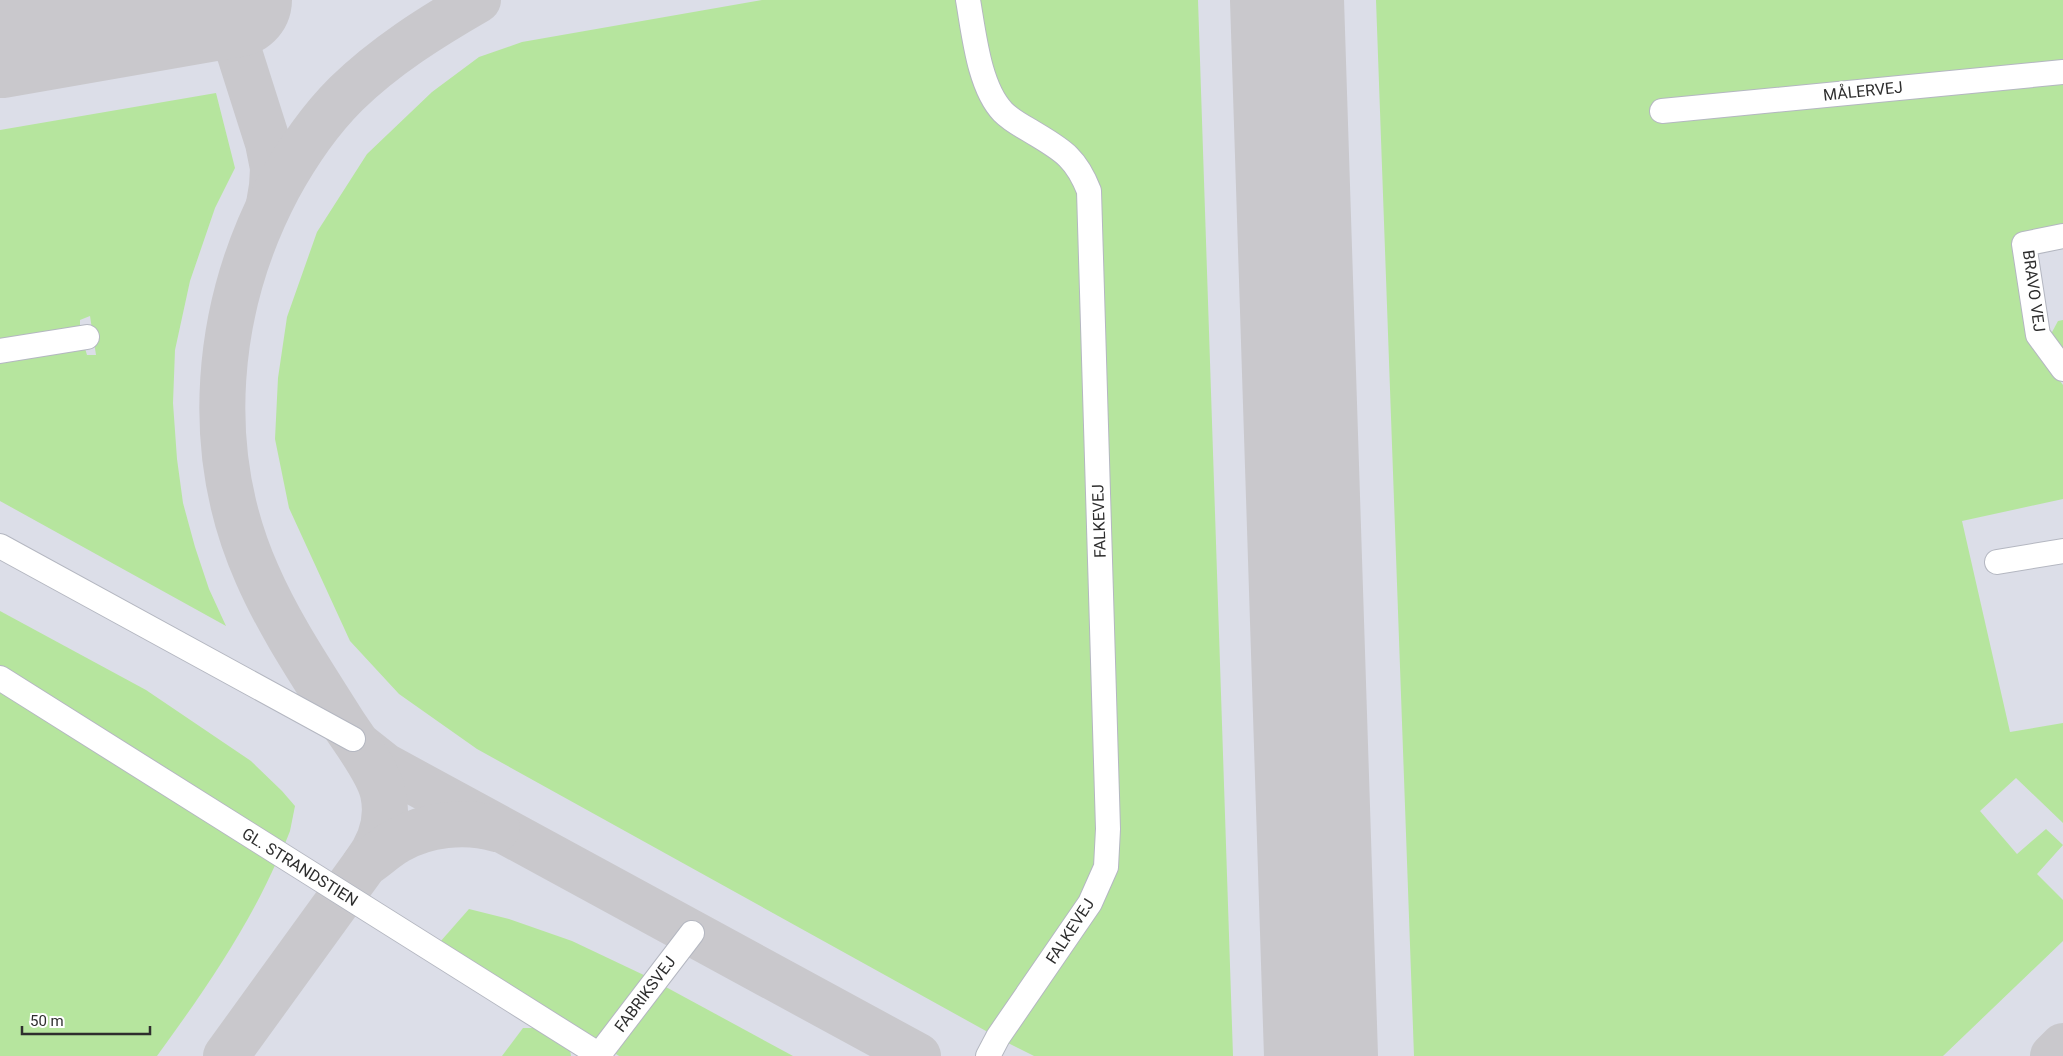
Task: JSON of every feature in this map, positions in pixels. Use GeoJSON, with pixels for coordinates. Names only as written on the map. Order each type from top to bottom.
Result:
{"type":"FeatureCollection","features":[{"type":"Feature","properties":{"kind":"lane","name":"FALKEVEJ"},"geometry":{"type":"LineString","coordinates":[[968,0],[984,78],[994,101],[1004,113],[1060,149],[1074,162],[1082,174],[1089,191],[1108,828],[1106,867],[1090,903],[998,1037],[988,1056]]}},
{"type":"Feature","properties":{"kind":"lane","name":"MÅLERVEJ"},"geometry":{"type":"LineString","coordinates":[[1662,111],[2063,72]]}},
{"type":"Feature","properties":{"kind":"lane","name":"BRAVO VEJ"},"geometry":{"type":"LineString","coordinates":[[2063,236],[2024,244],[2038,335],[2063,369]]}},
{"type":"Feature","properties":{"kind":"lane"},"geometry":{"type":"LineString","coordinates":[[0,351],[87,337]]}},
{"type":"Feature","properties":{"kind":"lane"},"geometry":{"type":"LineString","coordinates":[[0,546],[354,739]]}},
{"type":"Feature","properties":{"kind":"lane"},"geometry":{"type":"LineString","coordinates":[[1997,562],[2063,551]]}},
{"type":"Feature","properties":{"kind":"lane","name":"GL. STRANDSTIEN"},"geometry":{"type":"LineString","coordinates":[[0,678],[599,1056]]}},
{"type":"Feature","properties":{"kind":"lane","name":"FABRIKSVEJ"},"geometry":{"type":"LineString","coordinates":[[599,1056],[692,933]]}},
{"type":"Feature","properties":{"kind":"shaded area"},"geometry":{"type":"Polygon","coordinates":[[[0,0],[2063,0],[2063,1056],[0,1056],[0,0]]]}},
{"type":"Feature","properties":{"kind":"green space"},"geometry":{"type":"Polygon","coordinates":[[[762,0],[965,0],[977,73],[1052,150],[1083,190],[1101,867],[995,1036],[477,749],[399,694],[350,641],[289,508],[275,439],[278,378],[287,317],[317,232],[367,154],[432,92],[479,57],[522,42],[762,0]]]}},
{"type":"Feature","properties":{"kind":"green space"},"geometry":{"type":"Polygon","coordinates":[[[974,0],[1198,0],[1233,1056],[1034,1056],[1002,1040],[1106,880],[1094,187],[1003,105],[974,0]]]}},
{"type":"Feature","properties":{"kind":"green space"},"geometry":{"type":"Polygon","coordinates":[[[1376,0],[2063,0],[2063,225],[2012,239],[2027,337],[2063,385],[2063,499],[1962,521],[2010,732],[2063,723],[2063,823],[2016,778],[1980,811],[2017,854],[2046,829],[2063,845],[2037,874],[2063,900],[2063,941],[1943,1056],[1414,1056],[1376,0]]]}},
{"type":"Feature","properties":{"kind":"green space"},"geometry":{"type":"Polygon","coordinates":[[[216,93],[235,168],[215,208],[190,281],[175,350],[173,403],[177,459],[183,503],[209,589],[226,626],[0,501],[0,356],[84,345],[87,355],[96,355],[90,316],[80,320],[80,330],[0,346],[0,130],[216,93]]]}},
{"type":"Feature","properties":{"kind":"green space"},"geometry":{"type":"Polygon","coordinates":[[[2063,320],[2063,350],[2051,334],[2058,321],[2063,320]]]}},
{"type":"Feature","properties":{"kind":"green space"},"geometry":{"type":"Polygon","coordinates":[[[0,611],[146,690],[251,761],[295,806],[290,831],[284,846],[0,668],[0,611]]]}},
{"type":"Feature","properties":{"kind":"green space"},"geometry":{"type":"Polygon","coordinates":[[[0,686],[277,861],[252,912],[222,962],[157,1056],[0,1056],[0,686]]]}},
{"type":"Feature","properties":{"kind":"green space"},"geometry":{"type":"Polygon","coordinates":[[[469,909],[509,919],[572,941],[648,977],[601,1043],[440,942],[469,909]]]}},
{"type":"Feature","properties":{"kind":"green space"},"geometry":{"type":"Polygon","coordinates":[[[664,986],[793,1056],[619,1056],[613,1052],[664,986]]]}},
{"type":"Feature","properties":{"kind":"green space"},"geometry":{"type":"Polygon","coordinates":[[[523,1028],[543,1028],[570,1050],[571,1056],[502,1056],[523,1028]]]}},
{"type":"Feature","properties":{"kind":"taxiway"},"geometry":{"type":"LineString","coordinates":[[218,0],[240,55],[268,143],[273,168],[269,204]]}},
{"type":"Feature","properties":{"kind":"taxiway"},"geometry":{"type":"LineString","coordinates":[[365,864],[375,848],[384,822],[385,803],[380,784],[366,757],[286,632],[257,574],[240,527],[228,478],[223,429],[223,379],[229,330],[240,281],[257,234],[278,188],[317,127],[336,104],[376,67],[426,32],[478,0]]}},
{"type":"Feature","properties":{"kind":"taxiway"},"geometry":{"type":"LineString","coordinates":[[361,747],[385,766],[918,1056]]}},
{"type":"Feature","properties":{"kind":"taxiway"},"geometry":{"type":"LineString","coordinates":[[226,1056],[365,864],[393,843],[408,835],[433,827],[459,824],[497,829]]}},
{"type":"Feature","properties":{"kind":"taxiway"},"geometry":{"type":"LineString","coordinates":[[1319,1017],[1327,1056]]}},
{"type":"Feature","properties":{"kind":"taxiway"},"geometry":{"type":"LineString","coordinates":[[2053,1056],[2063,1046]]}},
{"type":"Feature","properties":{"kind":"runway"},"geometry":{"type":"LineString","coordinates":[[0,41],[235,0]]}},
{"type":"Feature","properties":{"kind":"runway"},"geometry":{"type":"LineString","coordinates":[[1287,0],[1321,1056]]}}]}
